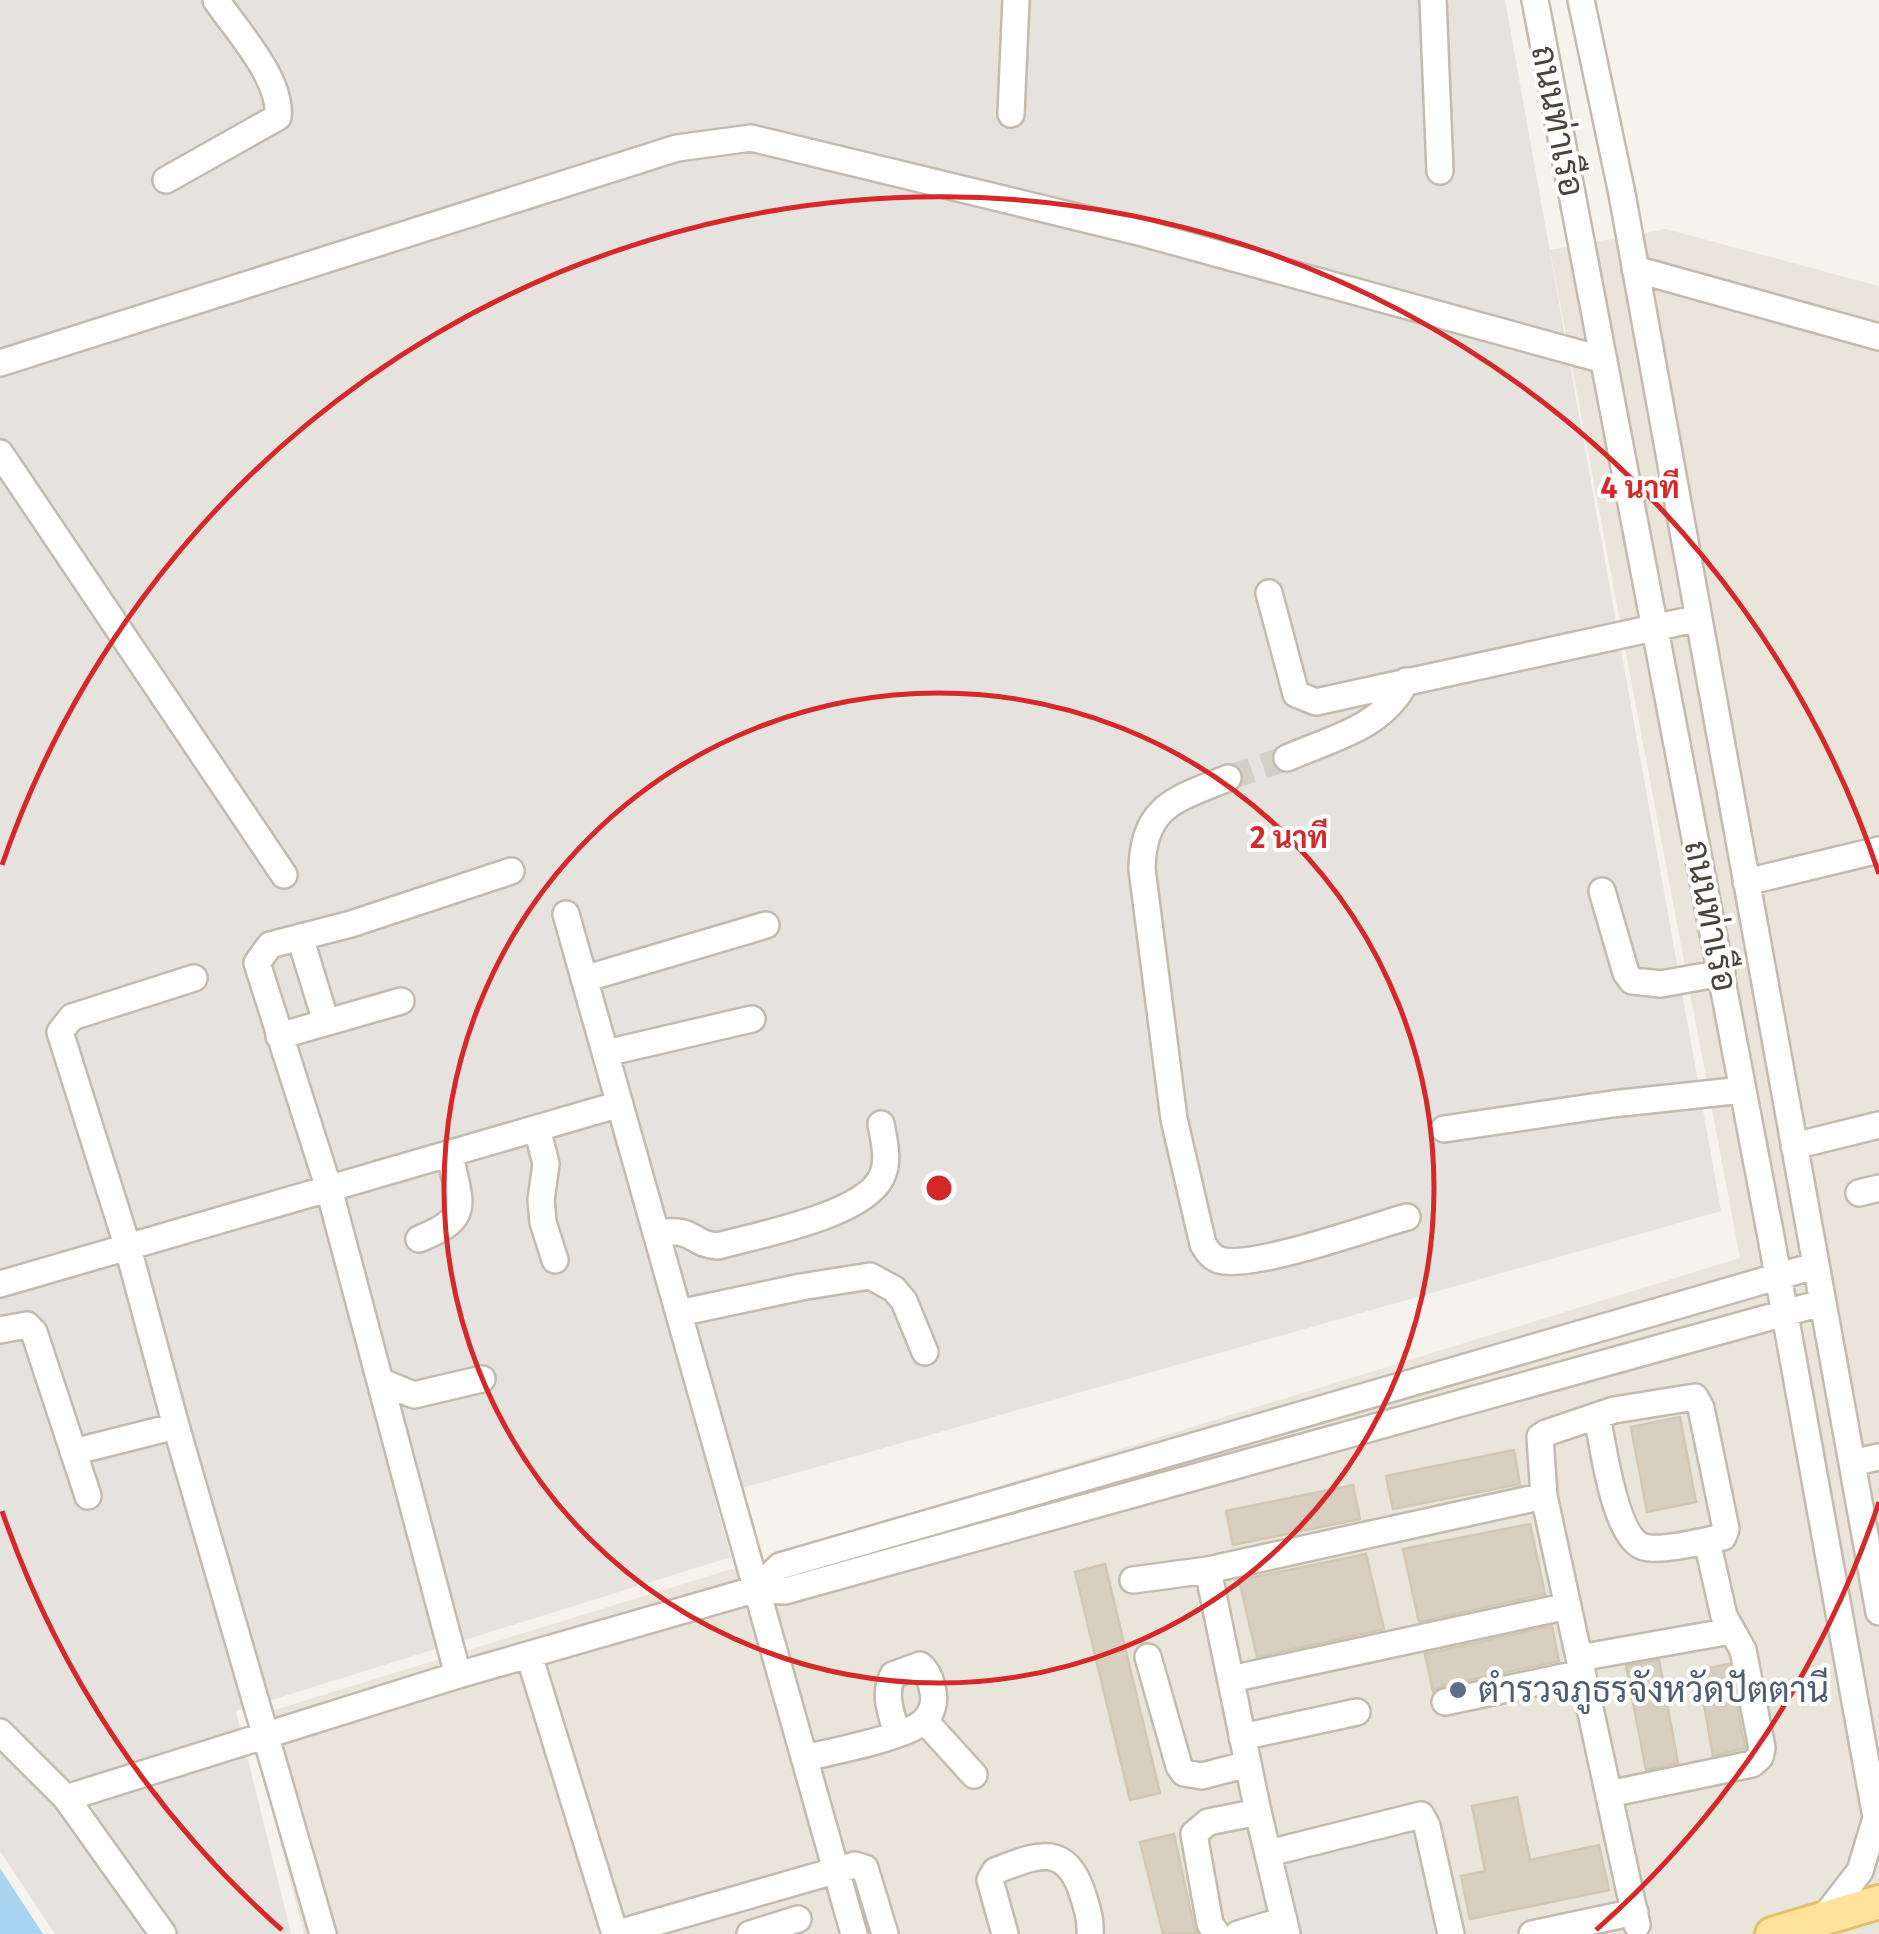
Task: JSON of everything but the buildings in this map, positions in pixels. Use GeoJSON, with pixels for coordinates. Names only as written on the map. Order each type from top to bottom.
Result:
{"type":"FeatureCollection","features":[{"type":"Feature","properties":{"kind":"main road"},"geometry":{"type":"LineString","coordinates":[[1772,1934],[1879,1902]]}},
{"type":"Feature","properties":{"kind":"street"},"geometry":{"type":"LineString","coordinates":[[166,180],[278,117],[278,101],[270,78],[216,0]]}},
{"type":"Feature","properties":{"kind":"street"},"geometry":{"type":"LineString","coordinates":[[1011,114],[1016,0]]}},
{"type":"Feature","properties":{"kind":"street"},"geometry":{"type":"LineString","coordinates":[[1433,0],[1440,171]]}},
{"type":"Feature","properties":{"kind":"street","name":"ถนนท่าเรือ"},"geometry":{"type":"LineString","coordinates":[[1535,0],[1744,1090],[1878,1826]]}},
{"type":"Feature","properties":{"kind":"street","name":"ถนนท่าเรือ"},"geometry":{"type":"LineString","coordinates":[[1582,0],[1635,269],[1879,1612]]}},
{"type":"Feature","properties":{"kind":"street"},"geometry":{"type":"LineString","coordinates":[[0,363],[677,148],[751,138],[1139,232],[1604,360]]}},
{"type":"Feature","properties":{"kind":"street"},"geometry":{"type":"LineString","coordinates":[[1635,269],[1879,337]]}},
{"type":"Feature","properties":{"kind":"street"},"geometry":{"type":"LineString","coordinates":[[0,453],[284,876]]}},
{"type":"Feature","properties":{"kind":"street"},"geometry":{"type":"LineString","coordinates":[[1270,593],[1296,694],[1316,702],[1699,618]]}},
{"type":"Feature","properties":{"kind":"street"},"geometry":{"type":"LineString","coordinates":[[1287,758],[1370,723],[1398,698],[1406,681]]}},
{"type":"Feature","properties":{"kind":"street"},"geometry":{"type":"LineString","coordinates":[[1228,778],[1170,802],[1158,812],[1142,842],[1142,869],[1174,1119],[1206,1250],[1219,1260],[1260,1258],[1408,1216]]}},
{"type":"Feature","properties":{"kind":"street"},"geometry":{"type":"LineString","coordinates":[[1746,882],[1879,850]]}},
{"type":"Feature","properties":{"kind":"street"},"geometry":{"type":"LineString","coordinates":[[458,1675],[329,1189],[257,963],[270,944],[351,924],[511,871]]}},
{"type":"Feature","properties":{"kind":"street"},"geometry":{"type":"LineString","coordinates":[[1602,891],[1626,973],[1632,981],[1661,984],[1722,973]]}},
{"type":"Feature","properties":{"kind":"street"},"geometry":{"type":"LineString","coordinates":[[566,914],[854,1934]]}},
{"type":"Feature","properties":{"kind":"street"},"geometry":{"type":"LineString","coordinates":[[584,979],[766,925]]}},
{"type":"Feature","properties":{"kind":"street"},"geometry":{"type":"LineString","coordinates":[[300,937],[326,1022]]}},
{"type":"Feature","properties":{"kind":"street"},"geometry":{"type":"LineString","coordinates":[[194,978],[72,1017],[60,1032],[128,1248],[323,1934]]}},
{"type":"Feature","properties":{"kind":"street"},"geometry":{"type":"LineString","coordinates":[[278,1036],[402,1001]]}},
{"type":"Feature","properties":{"kind":"street"},"geometry":{"type":"LineString","coordinates":[[606,1053],[752,1019]]}},
{"type":"Feature","properties":{"kind":"street"},"geometry":{"type":"LineString","coordinates":[[1444,1129],[1612,1104],[1744,1090]]}},
{"type":"Feature","properties":{"kind":"street"},"geometry":{"type":"LineString","coordinates":[[0,1284],[620,1104]]}},
{"type":"Feature","properties":{"kind":"street"},"geometry":{"type":"LineString","coordinates":[[657,1234],[683,1231],[708,1246],[718,1246],[850,1204],[867,1194],[882,1177],[886,1163],[881,1124]]}},
{"type":"Feature","properties":{"kind":"street"},"geometry":{"type":"LineString","coordinates":[[1794,1146],[1879,1125]]}},
{"type":"Feature","properties":{"kind":"street"},"geometry":{"type":"LineString","coordinates":[[537,1128],[546,1171],[541,1200],[543,1222],[555,1260]]}},
{"type":"Feature","properties":{"kind":"street"},"geometry":{"type":"LineString","coordinates":[[420,1239],[442,1230],[458,1215],[460,1204],[450,1154]]}},
{"type":"Feature","properties":{"kind":"street"},"geometry":{"type":"LineString","coordinates":[[758,1590],[780,1566],[798,1560],[1814,1266]]}},
{"type":"Feature","properties":{"kind":"street"},"geometry":{"type":"LineString","coordinates":[[680,1313],[870,1276],[894,1289],[904,1301],[924,1352]]}},
{"type":"Feature","properties":{"kind":"street"},"geometry":{"type":"LineString","coordinates":[[66,1798],[458,1675],[758,1590],[785,1591],[1821,1303]]}},
{"type":"Feature","properties":{"kind":"street"},"geometry":{"type":"LineString","coordinates":[[0,1330],[27,1325],[34,1332],[88,1496]]}},
{"type":"Feature","properties":{"kind":"street"},"geometry":{"type":"LineString","coordinates":[[380,1381],[414,1395],[482,1379]]}},
{"type":"Feature","properties":{"kind":"street"},"geometry":{"type":"LineString","coordinates":[[1532,1934],[1636,1918],[1544,1496],[1540,1437],[1598,1416],[1695,1396],[1701,1408],[1726,1529],[1723,1536],[1654,1548],[1631,1539],[1616,1506],[1598,1416]]}},
{"type":"Feature","properties":{"kind":"street"},"geometry":{"type":"LineString","coordinates":[[73,1452],[176,1426]]}},
{"type":"Feature","properties":{"kind":"street"},"geometry":{"type":"LineString","coordinates":[[1852,1463],[1879,1456]]}},
{"type":"Feature","properties":{"kind":"street"},"geometry":{"type":"LineString","coordinates":[[1133,1580],[1208,1570],[1544,1496]]}},
{"type":"Feature","properties":{"kind":"street"},"geometry":{"type":"LineString","coordinates":[[1609,1794],[1752,1764],[1760,1757],[1762,1748],[1743,1650],[1716,1592],[1706,1540]]}},
{"type":"Feature","properties":{"kind":"street"},"geometry":{"type":"LineString","coordinates":[[1208,1570],[1286,1927],[1238,1934]]}},
{"type":"Feature","properties":{"kind":"street"},"geometry":{"type":"LineString","coordinates":[[1231,1679],[1568,1606]]}},
{"type":"Feature","properties":{"kind":"street"},"geometry":{"type":"LineString","coordinates":[[1446,1702],[1581,1665],[1731,1631]]}},
{"type":"Feature","properties":{"kind":"street"},"geometry":{"type":"LineString","coordinates":[[529,1655],[615,1934],[854,1865],[865,1868],[885,1934]]}},
{"type":"Feature","properties":{"kind":"street"},"geometry":{"type":"LineString","coordinates":[[1148,1657],[1184,1773],[1202,1776],[1248,1764]]}},
{"type":"Feature","properties":{"kind":"street"},"geometry":{"type":"LineString","coordinates":[[804,1758],[897,1734],[925,1721],[934,1702],[927,1672],[920,1666],[893,1674],[887,1688],[897,1734]]}},
{"type":"Feature","properties":{"kind":"street"},"geometry":{"type":"LineString","coordinates":[[1242,1737],[1357,1712]]}},
{"type":"Feature","properties":{"kind":"street"},"geometry":{"type":"LineString","coordinates":[[925,1721],[974,1775]]}},
{"type":"Feature","properties":{"kind":"street"},"geometry":{"type":"LineString","coordinates":[[0,1732],[66,1798],[163,1934]]}},
{"type":"Feature","properties":{"kind":"street"},"geometry":{"type":"LineString","coordinates":[[1217,1934],[1210,1924],[1194,1834],[1208,1822],[1258,1812]]}},
{"type":"Feature","properties":{"kind":"street"},"geometry":{"type":"LineString","coordinates":[[1269,1854],[1421,1815],[1427,1826],[1451,1934]]}},
{"type":"Feature","properties":{"kind":"street"},"geometry":{"type":"LineString","coordinates":[[1823,1919],[1860,1871],[1878,1826]]}},
{"type":"Feature","properties":{"kind":"street"},"geometry":{"type":"LineString","coordinates":[[1005,1934],[990,1880],[995,1871],[1044,1855],[1060,1858],[1072,1869],[1089,1916],[1090,1934]]}},
{"type":"Feature","properties":{"kind":"street"},"geometry":{"type":"LineString","coordinates":[[750,1934],[798,1920]]}},
{"type":"Feature","properties":{"kind":"shaded area"},"geometry":{"type":"Polygon","coordinates":[[[0,0],[1505,0],[1721,1211],[714,1496],[731,1557],[236,1711],[291,1934],[55,1934],[0,1851],[0,0]]]}},
{"type":"Feature","properties":{"kind":"shaded area"},"geometry":{"type":"Polygon","coordinates":[[[1666,229],[1879,286],[1879,1934],[304,1934],[248,1718],[1740,1258],[1550,250],[1666,229]]]}},
{"type":"Feature","properties":{"kind":"shaded area"},"geometry":{"type":"Polygon","coordinates":[[[1413,1830],[1438,1934],[1300,1934],[1282,1862],[1413,1830]]]}},
{"type":"Feature","properties":{"kind":"water"},"geometry":{"type":"Polygon","coordinates":[[[0,1868],[43,1934],[0,1934],[0,1868]]]}},
{"type":"Feature","properties":{"kind":"tunnel"},"geometry":{"type":"LineString","coordinates":[[1228,778],[1287,758]]}},
{"type":"Feature","properties":{"kind":"place","name":"ตำรวจภูธรจังหวัดปัตตานี"},"geometry":{"type":"Point","coordinates":[1458,1690]}}]}
